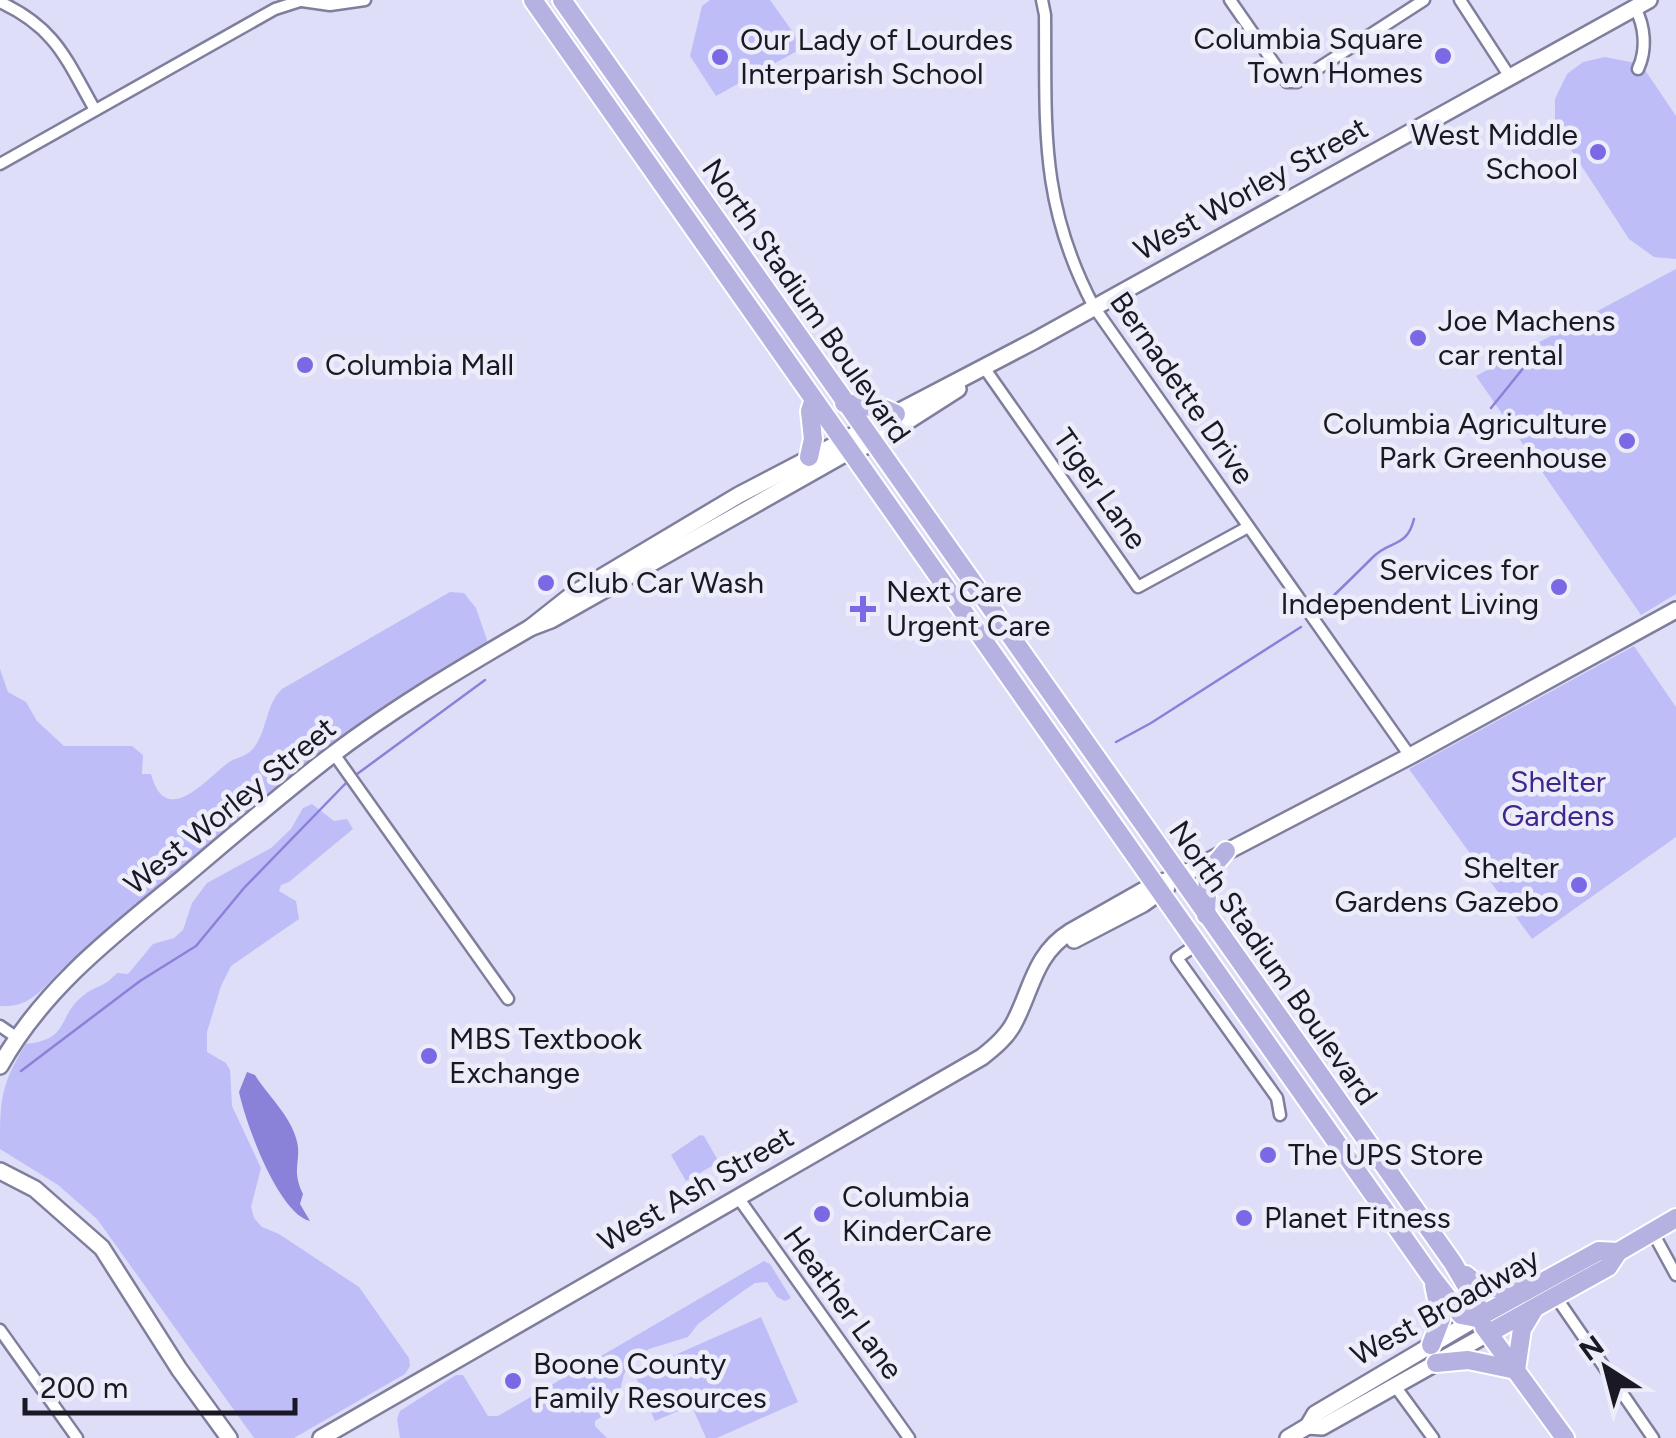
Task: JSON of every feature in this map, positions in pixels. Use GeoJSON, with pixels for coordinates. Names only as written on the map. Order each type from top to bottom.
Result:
{"type":"FeatureCollection","features":[{"type":"Feature","properties":{"kind":"main road","name":"North Stadium Boulevard"},"geometry":{"type":"LineString","coordinates":[[533,0],[1430,1275],[1461,1315],[1483,1326]]}},
{"type":"Feature","properties":{"kind":"main road","name":"North Stadium Boulevard"},"geometry":{"type":"LineString","coordinates":[[562,0],[1453,1263],[1477,1304],[1483,1326]]}},
{"type":"Feature","properties":{"kind":"main road"},"geometry":{"type":"LineString","coordinates":[[809,457],[813,402]]}},
{"type":"Feature","properties":{"kind":"main road"},"geometry":{"type":"LineString","coordinates":[[844,403],[896,414]]}},
{"type":"Feature","properties":{"kind":"main road"},"geometry":{"type":"LineString","coordinates":[[1206,916],[1208,872],[1226,851]]}},
{"type":"Feature","properties":{"kind":"main road","name":"West Broadway"},"geometry":{"type":"LineString","coordinates":[[1483,1326],[1534,1309],[1556,1297],[1608,1267],[1618,1252],[1676,1218]]}},
{"type":"Feature","properties":{"kind":"main road","name":"West Broadway"},"geometry":{"type":"LineString","coordinates":[[1483,1326],[1536,1287],[1599,1252],[1618,1252]]}},
{"type":"Feature","properties":{"kind":"main road"},"geometry":{"type":"LineString","coordinates":[[1453,1263],[1478,1286],[1536,1287]]}},
{"type":"Feature","properties":{"kind":"main road"},"geometry":{"type":"LineString","coordinates":[[1430,1275],[1441,1319],[1433,1354],[1516,1370]]}},
{"type":"Feature","properties":{"kind":"main road"},"geometry":{"type":"LineString","coordinates":[[1516,1370],[1522,1329],[1534,1309]]}},
{"type":"Feature","properties":{"kind":"main road"},"geometry":{"type":"LineString","coordinates":[[1483,1326],[1565,1438]]}},
{"type":"Feature","properties":{"kind":"street"},"geometry":{"type":"LineString","coordinates":[[0,164],[275,10],[302,0],[330,5],[365,0]]}},
{"type":"Feature","properties":{"kind":"street","name":"Bernadette Drive"},"geometry":{"type":"LineString","coordinates":[[1042,0],[1044,130],[1053,200],[1062,237],[1094,307],[1410,756]]}},
{"type":"Feature","properties":{"kind":"street"},"geometry":{"type":"LineString","coordinates":[[1230,0],[1287,82],[1296,82],[1424,0]]}},
{"type":"Feature","properties":{"kind":"street"},"geometry":{"type":"LineString","coordinates":[[1460,0],[1510,77]]}},
{"type":"Feature","properties":{"kind":"street"},"geometry":{"type":"LineString","coordinates":[[0,2],[23,13],[52,36],[95,110]]}},
{"type":"Feature","properties":{"kind":"street"},"geometry":{"type":"LineString","coordinates":[[1638,69],[1642,59],[1642,4]]}},
{"type":"Feature","properties":{"kind":"street","name":"West Worley Street"},"geometry":{"type":"LineString","coordinates":[[868,438],[896,414],[1642,4]]}},
{"type":"Feature","properties":{"kind":"street","name":"West Worley Street"},"geometry":{"type":"LineString","coordinates":[[0,1066],[16,1038],[56,988],[106,942],[407,704],[530,628],[573,594],[809,457],[868,438],[951,396],[983,366]]}},
{"type":"Feature","properties":{"kind":"street","name":"Tiger Lane"},"geometry":{"type":"LineString","coordinates":[[983,366],[1138,587],[1248,528]]}},
{"type":"Feature","properties":{"kind":"street","name":"West Worley Street"},"geometry":{"type":"LineString","coordinates":[[530,628],[551,620],[844,446]]}},
{"type":"Feature","properties":{"kind":"street","name":"West Ash Street"},"geometry":{"type":"LineString","coordinates":[[321,1438],[982,1057],[1016,1021],[1032,976],[1070,932],[1410,756],[1676,610]]}},
{"type":"Feature","properties":{"kind":"street"},"geometry":{"type":"LineString","coordinates":[[338,761],[508,999]]}},
{"type":"Feature","properties":{"kind":"street"},"geometry":{"type":"LineString","coordinates":[[1196,946],[1178,958],[1276,1098],[1280,1115]]}},
{"type":"Feature","properties":{"kind":"street"},"geometry":{"type":"LineString","coordinates":[[0,1026],[16,1038]]}},
{"type":"Feature","properties":{"kind":"street"},"geometry":{"type":"LineString","coordinates":[[0,1170],[34,1190],[102,1248],[179,1370],[229,1438]]}},
{"type":"Feature","properties":{"kind":"street","name":"Heather Lane"},"geometry":{"type":"LineString","coordinates":[[736,1196],[909,1438]]}},
{"type":"Feature","properties":{"kind":"street"},"geometry":{"type":"LineString","coordinates":[[1652,1231],[1676,1275]]}},
{"type":"Feature","properties":{"kind":"street"},"geometry":{"type":"LineString","coordinates":[[1556,1297],[1653,1438]]}},
{"type":"Feature","properties":{"kind":"street","name":"West Broadway"},"geometry":{"type":"LineString","coordinates":[[1288,1438],[1308,1426],[1314,1414],[1483,1326]]}},
{"type":"Feature","properties":{"kind":"street"},"geometry":{"type":"LineString","coordinates":[[0,1330],[77,1438]]}},
{"type":"Feature","properties":{"kind":"street","name":"West Broadway"},"geometry":{"type":"LineString","coordinates":[[1308,1426],[1322,1427],[1395,1386],[1433,1354]]}},
{"type":"Feature","properties":{"kind":"street"},"geometry":{"type":"LineString","coordinates":[[1395,1386],[1433,1438]]}},
{"type":"Feature","properties":{"kind":"green space"},"geometry":{"type":"Polygon","coordinates":[[[710,0],[770,0],[800,42],[797,51],[716,96],[690,56],[702,6],[710,0]]]}},
{"type":"Feature","properties":{"kind":"green space"},"geometry":{"type":"Polygon","coordinates":[[[1605,57],[1636,63],[1645,70],[1676,116],[1676,259],[1654,257],[1629,239],[1555,125],[1555,99],[1567,74],[1583,62],[1605,57]]]}},
{"type":"Feature","properties":{"kind":"green space"},"geometry":{"type":"Polygon","coordinates":[[[1676,269],[1676,594],[1641,615],[1476,376],[1676,269]]]}},
{"type":"Feature","properties":{"kind":"green space"},"geometry":{"type":"Polygon","coordinates":[[[450,592],[464,593],[476,608],[488,643],[328,748],[34,996],[19,1004],[0,1006],[0,669],[8,692],[26,702],[37,721],[64,746],[132,746],[143,755],[142,774],[151,774],[166,798],[176,799],[199,788],[229,762],[252,750],[282,689],[450,592]]]}},
{"type":"Feature","properties":{"kind":"green space","name":"Shelter Gardens"},"geometry":{"type":"Polygon","coordinates":[[[1634,646],[1676,707],[1676,837],[1532,939],[1409,769],[1634,646]]]}},
{"type":"Feature","properties":{"kind":"green space"},"geometry":{"type":"Polygon","coordinates":[[[312,804],[334,821],[347,819],[353,829],[281,885],[279,891],[296,901],[299,919],[231,966],[207,1032],[207,1052],[226,1063],[230,1070],[232,1106],[261,1168],[251,1207],[254,1218],[262,1227],[359,1287],[409,1358],[410,1366],[405,1374],[294,1438],[254,1438],[97,1219],[58,1185],[0,1149],[1,1106],[6,1083],[26,1044],[51,1037],[84,995],[117,973],[128,974],[153,944],[174,938],[183,930],[192,903],[207,883],[271,848],[291,829],[303,808],[312,804]]]}},
{"type":"Feature","properties":{"kind":"green space"},"geometry":{"type":"Polygon","coordinates":[[[700,1135],[719,1162],[686,1181],[671,1155],[700,1135]]]}},
{"type":"Feature","properties":{"kind":"green space"},"geometry":{"type":"Polygon","coordinates":[[[764,1261],[770,1264],[791,1298],[785,1301],[777,1297],[767,1282],[755,1283],[698,1324],[688,1337],[649,1349],[624,1374],[616,1407],[595,1421],[607,1438],[400,1438],[400,1411],[456,1375],[463,1375],[488,1416],[498,1416],[764,1261]]]}},
{"type":"Feature","properties":{"kind":"green space"},"geometry":{"type":"Polygon","coordinates":[[[761,1317],[798,1402],[717,1438],[706,1438],[685,1391],[672,1397],[678,1411],[655,1421],[634,1373],[761,1317]]]}},
{"type":"Feature","properties":{"kind":"shaded area"},"geometry":{"type":"Polygon","coordinates":[[[247,1072],[255,1075],[293,1129],[298,1146],[297,1177],[303,1194],[300,1204],[310,1221],[286,1202],[256,1145],[239,1092],[247,1072]]]}},
{"type":"Feature","properties":{"kind":"waterway"},"geometry":{"type":"LineString","coordinates":[[1491,408],[1525,366]]}},
{"type":"Feature","properties":{"kind":"waterway"},"geometry":{"type":"LineString","coordinates":[[1319,609],[1379,552],[1407,535],[1414,519]]}},
{"type":"Feature","properties":{"kind":"waterway"},"geometry":{"type":"LineString","coordinates":[[1116,742],[1301,627]]}},
{"type":"Feature","properties":{"kind":"waterway"},"geometry":{"type":"LineString","coordinates":[[353,777],[485,680]]}},
{"type":"Feature","properties":{"kind":"waterway"},"geometry":{"type":"LineString","coordinates":[[21,1071],[140,981],[196,946],[244,888],[347,782]]}},
{"type":"Feature","properties":{"kind":"place","name":"Columbia Square Town Homes"},"geometry":{"type":"Point","coordinates":[1443,56]}},
{"type":"Feature","properties":{"kind":"place","name":"Our Lady of Lourdes Interparish School"},"geometry":{"type":"Point","coordinates":[720,57]}},
{"type":"Feature","properties":{"kind":"place","name":"West Middle School"},"geometry":{"type":"Point","coordinates":[1598,152]}},
{"type":"Feature","properties":{"kind":"place","name":"Joe Machens car rental"},"geometry":{"type":"Point","coordinates":[1418,338]}},
{"type":"Feature","properties":{"kind":"place","name":"Columbia Mall"},"geometry":{"type":"Point","coordinates":[305,365]}},
{"type":"Feature","properties":{"kind":"place","name":"Columbia Agriculture Park Greenhouse"},"geometry":{"type":"Point","coordinates":[1627,441]}},
{"type":"Feature","properties":{"kind":"place","name":"Club Car Wash"},"geometry":{"type":"Point","coordinates":[546,583]}},
{"type":"Feature","properties":{"kind":"place","name":"Services for Independent Living"},"geometry":{"type":"Point","coordinates":[1559,587]}},
{"type":"Feature","properties":{"kind":"place","name":"Next Care Urgent Care"},"geometry":{"type":"Point","coordinates":[863,609]}},
{"type":"Feature","properties":{"kind":"place","name":"Shelter Gardens Gazebo"},"geometry":{"type":"Point","coordinates":[1579,885]}},
{"type":"Feature","properties":{"kind":"place","name":"MBS Textbook Exchange"},"geometry":{"type":"Point","coordinates":[429,1056]}},
{"type":"Feature","properties":{"kind":"place","name":"The UPS Store"},"geometry":{"type":"Point","coordinates":[1268,1155]}},
{"type":"Feature","properties":{"kind":"place","name":"Columbia KinderCare"},"geometry":{"type":"Point","coordinates":[822,1214]}},
{"type":"Feature","properties":{"kind":"place","name":"Planet Fitness"},"geometry":{"type":"Point","coordinates":[1244,1218]}},
{"type":"Feature","properties":{"kind":"place","name":"Boone County Family Resources"},"geometry":{"type":"Point","coordinates":[513,1381]}}]}
